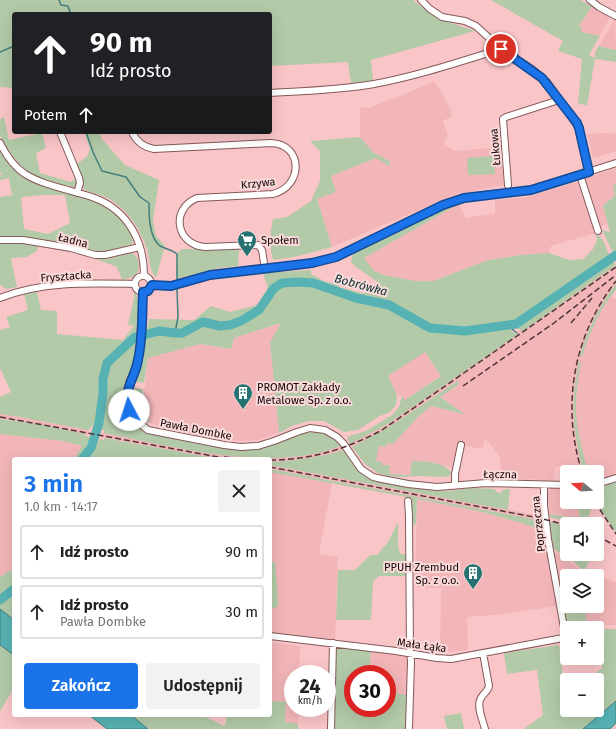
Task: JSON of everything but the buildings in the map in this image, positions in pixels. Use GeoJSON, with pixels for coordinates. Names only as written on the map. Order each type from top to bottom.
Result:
{"type":"FeatureCollection","features":[{"type":"Feature","properties":{"kind":"street"},"geometry":{"type":"LineString","coordinates":[[421,0],[430,9],[442,17],[465,21],[476,26],[501,49],[542,78],[579,128],[589,172]]}},
{"type":"Feature","properties":{"kind":"street"},"geometry":{"type":"LineString","coordinates":[[590,0],[599,7],[616,16]]}},
{"type":"Feature","properties":{"kind":"street"},"geometry":{"type":"LineString","coordinates":[[599,7],[601,0]]}},
{"type":"Feature","properties":{"kind":"street"},"geometry":{"type":"LineString","coordinates":[[272,93],[378,84],[501,49]]}},
{"type":"Feature","properties":{"kind":"street","name":"Łukowa"},"geometry":{"type":"LineString","coordinates":[[508,185],[503,119],[559,100]]}},
{"type":"Feature","properties":{"kind":"street"},"geometry":{"type":"LineString","coordinates":[[61,134],[80,178],[77,193]]}},
{"type":"Feature","properties":{"kind":"street","name":"Krzywa"},"geometry":{"type":"LineString","coordinates":[[133,134],[139,142],[146,147],[154,149],[271,143],[278,144],[288,150],[294,160],[296,170],[292,182],[284,190],[273,194],[198,198],[187,204],[180,217],[180,227],[184,236],[188,241],[197,246],[258,245],[262,250],[265,269]]}},
{"type":"Feature","properties":{"kind":"street"},"geometry":{"type":"LineString","coordinates":[[0,143],[10,161],[26,174],[39,181],[98,199],[116,211],[130,225],[140,247],[143,258],[144,275]]}},
{"type":"Feature","properties":{"kind":"street"},"geometry":{"type":"LineString","coordinates":[[152,285],[171,286],[210,275],[312,263],[336,257],[443,205],[464,198],[531,190],[616,163]]}},
{"type":"Feature","properties":{"kind":"street"},"geometry":{"type":"LineString","coordinates":[[580,175],[598,230]]}},
{"type":"Feature","properties":{"kind":"street","name":"Ładna"},"geometry":{"type":"LineString","coordinates":[[0,240],[23,240],[71,248],[95,256],[140,247]]}},
{"type":"Feature","properties":{"kind":"street"},"geometry":{"type":"LineString","coordinates":[[144,275],[151,280],[152,285]]}},
{"type":"Feature","properties":{"kind":"street"},"geometry":{"type":"LineString","coordinates":[[144,275],[139,277],[135,284],[137,289],[143,292],[148,291],[152,285]]}},
{"type":"Feature","properties":{"kind":"street","name":"Frysztacka"},"geometry":{"type":"LineString","coordinates":[[0,298],[22,290],[41,287],[80,284],[135,284]]}},
{"type":"Feature","properties":{"kind":"street","name":"Pawła Dombke"},"geometry":{"type":"LineString","coordinates":[[143,292],[139,359],[129,383],[127,400],[129,410],[135,420],[148,430],[241,447],[258,446],[310,428],[325,430],[340,440],[356,463],[373,477],[408,484],[437,487],[455,486]]}},
{"type":"Feature","properties":{"kind":"street"},"geometry":{"type":"LineString","coordinates":[[455,486],[455,474],[461,445]]}},
{"type":"Feature","properties":{"kind":"street"},"geometry":{"type":"LineString","coordinates":[[604,482],[616,478]]}},
{"type":"Feature","properties":{"kind":"street","name":"Łączna"},"geometry":{"type":"LineString","coordinates":[[455,486],[486,483],[560,485]]}},
{"type":"Feature","properties":{"kind":"street","name":"Poprzeczna"},"geometry":{"type":"LineString","coordinates":[[544,485],[544,505],[549,548],[563,621]]}},
{"type":"Feature","properties":{"kind":"street"},"geometry":{"type":"LineString","coordinates":[[408,502],[411,661],[409,728]]}},
{"type":"Feature","properties":{"kind":"street","name":"Mała Łąka"},"geometry":{"type":"LineString","coordinates":[[272,636],[451,659],[560,640]]}},
{"type":"Feature","properties":{"kind":"street"},"geometry":{"type":"LineString","coordinates":[[331,729],[333,643]]}},
{"type":"Feature","properties":{"kind":"street"},"geometry":{"type":"LineString","coordinates":[[483,653],[488,690],[480,699],[480,706],[485,729]]}},
{"type":"Feature","properties":{"kind":"shaded area"},"geometry":{"type":"Polygon","coordinates":[[[592,7],[611,15],[600,36],[581,32],[579,25],[592,7]]]}},
{"type":"Feature","properties":{"kind":"shaded area"},"geometry":{"type":"Polygon","coordinates":[[[615,18],[616,50],[599,46],[615,18]]]}},
{"type":"Feature","properties":{"kind":"shaded area"},"geometry":{"type":"Polygon","coordinates":[[[434,81],[451,110],[452,116],[443,121],[448,135],[444,144],[455,151],[502,147],[504,185],[456,194],[332,247],[317,199],[336,192],[331,176],[376,158],[389,166],[390,161],[374,153],[360,137],[360,107],[369,108],[434,81]]]}},
{"type":"Feature","properties":{"kind":"shaded area"},"geometry":{"type":"Polygon","coordinates":[[[587,134],[616,134],[616,151],[593,158],[587,134]]]}},
{"type":"Feature","properties":{"kind":"shaded area"},"geometry":{"type":"Polygon","coordinates":[[[616,168],[616,184],[613,186],[615,195],[603,206],[608,224],[599,227],[583,179],[616,168]]]}},
{"type":"Feature","properties":{"kind":"shaded area"},"geometry":{"type":"Polygon","coordinates":[[[580,181],[596,233],[551,246],[549,253],[521,255],[488,260],[433,281],[415,281],[384,275],[374,271],[364,258],[459,204],[466,218],[495,213],[495,200],[527,197],[580,181]]]}},
{"type":"Feature","properties":{"kind":"shaded area"},"geometry":{"type":"Polygon","coordinates":[[[616,264],[616,284],[608,295],[616,299],[616,474],[604,480],[604,465],[560,465],[560,467],[555,467],[554,481],[499,477],[501,466],[499,455],[485,438],[482,449],[457,444],[453,468],[424,461],[412,462],[410,475],[388,474],[381,465],[375,461],[379,446],[386,447],[387,443],[431,406],[463,414],[440,397],[458,385],[440,392],[389,427],[368,439],[352,447],[350,444],[388,424],[616,264]]]}},
{"type":"Feature","properties":{"kind":"shaded area"},"geometry":{"type":"Polygon","coordinates":[[[282,323],[270,342],[279,433],[259,440],[238,441],[217,439],[160,427],[150,423],[143,402],[148,358],[200,344],[231,349],[234,338],[282,323]]]}},
{"type":"Feature","properties":{"kind":"shaded area"},"geometry":{"type":"Polygon","coordinates":[[[425,351],[441,375],[405,401],[402,396],[397,395],[388,376],[425,351]]]}},
{"type":"Feature","properties":{"kind":"shaded area"},"geometry":{"type":"Polygon","coordinates":[[[0,414],[89,430],[88,435],[32,423],[0,419],[0,414]]]}},
{"type":"Feature","properties":{"kind":"shaded area"},"geometry":{"type":"Polygon","coordinates":[[[102,433],[212,454],[253,457],[208,457],[101,437],[102,433]]]}},
{"type":"Feature","properties":{"kind":"shaded area"},"geometry":{"type":"Polygon","coordinates":[[[0,434],[63,441],[83,446],[75,457],[12,457],[12,569],[0,577],[0,434]]]}},
{"type":"Feature","properties":{"kind":"shaded area"},"geometry":{"type":"Polygon","coordinates":[[[342,446],[344,450],[315,458],[272,462],[272,457],[293,457],[342,446]]]}},
{"type":"Feature","properties":{"kind":"shaded area"},"geometry":{"type":"Polygon","coordinates":[[[272,465],[542,516],[543,521],[272,469],[272,465]]]}},
{"type":"Feature","properties":{"kind":"shaded area"},"geometry":{"type":"Polygon","coordinates":[[[272,472],[332,483],[319,554],[338,557],[335,640],[272,633],[272,472]]]}},
{"type":"Feature","properties":{"kind":"shaded area"},"geometry":{"type":"Polygon","coordinates":[[[552,489],[560,489],[560,509],[578,509],[580,517],[564,517],[549,514],[548,491],[552,489]]]}},
{"type":"Feature","properties":{"kind":"shaded area"},"geometry":{"type":"Polygon","coordinates":[[[417,499],[482,512],[522,523],[543,531],[556,606],[506,614],[467,617],[468,650],[448,652],[440,651],[441,588],[415,587],[417,499]]]}},
{"type":"Feature","properties":{"kind":"shaded area"},"geometry":{"type":"Polygon","coordinates":[[[554,552],[560,555],[560,561],[569,561],[578,569],[560,569],[560,589],[554,552]]]}},
{"type":"Feature","properties":{"kind":"shaded area"},"geometry":{"type":"Polygon","coordinates":[[[604,578],[616,582],[616,625],[604,625],[604,621],[586,621],[584,613],[604,613],[604,578]]]}},
{"type":"Feature","properties":{"kind":"shaded area"},"geometry":{"type":"Polygon","coordinates":[[[272,642],[300,646],[299,665],[284,665],[284,702],[272,701],[272,642]]]}},
{"type":"Feature","properties":{"kind":"shaded area"},"geometry":{"type":"Polygon","coordinates":[[[371,650],[407,655],[409,660],[407,695],[396,693],[396,665],[370,665],[371,650]]]}},
{"type":"Feature","properties":{"kind":"shaded area"},"geometry":{"type":"Polygon","coordinates":[[[285,717],[298,717],[298,724],[284,723],[285,717]]]}},
{"type":"Feature","properties":{"kind":"green space"},"geometry":{"type":"Polygon","coordinates":[[[0,0],[414,0],[416,3],[451,23],[475,31],[371,60],[373,81],[351,83],[348,62],[272,66],[272,12],[12,12],[12,88],[0,87],[0,0]]]}},
{"type":"Feature","properties":{"kind":"green space"},"geometry":{"type":"Polygon","coordinates":[[[491,0],[581,0],[592,7],[579,25],[582,28],[581,32],[600,36],[589,55],[595,58],[595,52],[599,46],[616,50],[616,62],[595,59],[587,105],[578,104],[582,59],[558,51],[563,41],[491,0]]]}},
{"type":"Feature","properties":{"kind":"green space"},"geometry":{"type":"Polygon","coordinates":[[[4,117],[9,140],[42,134],[46,148],[36,153],[40,173],[71,182],[76,178],[77,182],[74,187],[35,176],[23,168],[6,148],[0,135],[0,119],[4,117]]]}},
{"type":"Feature","properties":{"kind":"green space"},"geometry":{"type":"Polygon","coordinates":[[[85,134],[100,134],[101,138],[125,165],[159,180],[153,220],[156,236],[165,246],[156,278],[151,268],[147,249],[133,221],[117,204],[101,195],[85,190],[83,187],[84,183],[82,182],[76,165],[87,156],[90,149],[85,134]]]}},
{"type":"Feature","properties":{"kind":"green space"},"geometry":{"type":"Polygon","coordinates":[[[360,137],[374,153],[390,161],[389,166],[376,158],[331,176],[336,192],[317,199],[332,247],[294,257],[273,260],[270,240],[273,219],[287,217],[311,201],[320,181],[320,151],[310,141],[360,137]]]}},
{"type":"Feature","properties":{"kind":"green space"},"geometry":{"type":"Polygon","coordinates":[[[0,152],[11,167],[31,180],[102,204],[118,216],[131,230],[133,241],[132,244],[100,253],[0,238],[0,197],[12,195],[9,178],[0,180],[0,175],[2,174],[0,172],[0,152]],[[65,195],[21,197],[24,229],[48,234],[70,223],[65,195]]]}},
{"type":"Feature","properties":{"kind":"green space"},"geometry":{"type":"Polygon","coordinates":[[[494,156],[495,174],[468,175],[467,158],[494,156]]]}},
{"type":"Feature","properties":{"kind":"green space"},"geometry":{"type":"Polygon","coordinates":[[[616,184],[616,251],[613,253],[602,230],[610,232],[603,206],[615,195],[613,185],[616,184]]]}},
{"type":"Feature","properties":{"kind":"green space"},"geometry":{"type":"Polygon","coordinates":[[[459,204],[364,258],[374,271],[384,275],[415,281],[433,281],[488,260],[521,255],[549,253],[569,260],[583,259],[593,249],[597,240],[596,233],[603,240],[610,257],[514,323],[483,327],[458,328],[429,325],[391,303],[357,295],[314,279],[300,279],[282,282],[272,287],[256,310],[238,320],[219,324],[205,318],[190,327],[147,330],[149,319],[194,320],[211,306],[230,312],[257,305],[268,288],[263,273],[311,270],[311,274],[326,282],[339,284],[339,287],[362,293],[379,292],[379,283],[351,262],[353,253],[417,221],[459,204]]]}},
{"type":"Feature","properties":{"kind":"green space"},"geometry":{"type":"Polygon","coordinates":[[[24,241],[38,244],[37,251],[26,257],[11,258],[17,287],[6,289],[0,285],[0,243],[24,241]]]}},
{"type":"Feature","properties":{"kind":"green space"},"geometry":{"type":"Polygon","coordinates":[[[182,249],[239,249],[238,266],[218,268],[176,279],[178,252],[182,249]]]}},
{"type":"Feature","properties":{"kind":"green space"},"geometry":{"type":"Polygon","coordinates":[[[130,253],[138,259],[139,267],[137,274],[122,280],[117,267],[96,259],[107,259],[130,253]]]}},
{"type":"Feature","properties":{"kind":"green space"},"geometry":{"type":"Polygon","coordinates":[[[613,261],[616,265],[523,331],[513,327],[523,324],[613,261]]]}},
{"type":"Feature","properties":{"kind":"green space"},"geometry":{"type":"Polygon","coordinates":[[[300,284],[314,286],[346,298],[389,308],[430,330],[467,334],[508,328],[517,335],[388,424],[350,444],[347,439],[349,436],[366,431],[392,415],[399,407],[402,396],[405,400],[441,376],[425,352],[388,376],[397,395],[396,405],[390,412],[378,417],[358,430],[344,432],[324,421],[308,421],[292,426],[279,433],[270,342],[281,323],[234,338],[231,349],[200,344],[148,358],[144,383],[136,382],[143,362],[146,337],[160,335],[182,335],[203,326],[229,328],[264,311],[274,293],[283,285],[300,284]]]}},
{"type":"Feature","properties":{"kind":"green space"},"geometry":{"type":"Polygon","coordinates":[[[616,284],[616,290],[605,305],[596,322],[582,357],[580,355],[590,327],[599,309],[616,284]]]}},
{"type":"Feature","properties":{"kind":"green space"},"geometry":{"type":"Polygon","coordinates":[[[134,290],[138,300],[136,333],[106,361],[101,373],[101,392],[97,421],[88,430],[0,414],[0,397],[11,392],[0,368],[0,330],[10,327],[6,317],[28,310],[24,294],[37,292],[41,310],[57,311],[57,334],[123,340],[134,326],[128,325],[134,298],[134,290]]]}},
{"type":"Feature","properties":{"kind":"green space"},"geometry":{"type":"Polygon","coordinates":[[[136,340],[135,360],[124,385],[122,402],[126,417],[133,425],[151,434],[235,450],[263,447],[306,432],[322,432],[334,438],[342,446],[317,453],[298,456],[244,457],[220,455],[173,447],[104,433],[104,430],[101,430],[104,417],[109,368],[117,357],[136,340]]]}},
{"type":"Feature","properties":{"kind":"green space"},"geometry":{"type":"Polygon","coordinates":[[[579,361],[581,362],[578,379],[576,416],[586,465],[582,465],[576,438],[574,401],[579,361]]]}},
{"type":"Feature","properties":{"kind":"green space"},"geometry":{"type":"Polygon","coordinates":[[[459,380],[458,385],[440,397],[463,414],[431,406],[418,417],[393,444],[387,443],[386,447],[379,446],[376,461],[382,462],[382,465],[390,465],[389,474],[410,475],[412,461],[417,461],[444,466],[452,473],[449,476],[388,476],[378,473],[365,464],[352,447],[389,427],[459,380]]]}},
{"type":"Feature","properties":{"kind":"green space"},"geometry":{"type":"Polygon","coordinates":[[[135,388],[143,389],[143,402],[150,423],[141,417],[136,410],[133,400],[133,390],[135,388]]]}},
{"type":"Feature","properties":{"kind":"green space"},"geometry":{"type":"Polygon","coordinates":[[[0,419],[32,423],[85,434],[85,436],[89,436],[89,443],[95,445],[100,439],[104,440],[104,438],[208,457],[75,457],[82,446],[63,441],[0,434],[0,419]]]}},
{"type":"Feature","properties":{"kind":"green space"},"geometry":{"type":"Polygon","coordinates":[[[344,450],[356,467],[367,478],[417,489],[449,491],[470,488],[495,489],[496,492],[502,493],[502,490],[510,489],[508,510],[272,465],[272,462],[289,461],[326,455],[344,450]]]}},
{"type":"Feature","properties":{"kind":"green space"},"geometry":{"type":"Polygon","coordinates":[[[272,469],[543,521],[544,531],[522,523],[482,512],[417,499],[416,525],[412,523],[412,498],[272,472],[272,469]]]}},
{"type":"Feature","properties":{"kind":"green space"},"geometry":{"type":"Polygon","coordinates":[[[616,481],[616,533],[601,509],[604,509],[604,485],[616,481]]]}},
{"type":"Feature","properties":{"kind":"green space"},"geometry":{"type":"Polygon","coordinates":[[[578,509],[591,509],[588,517],[580,517],[578,509]]]}},
{"type":"Feature","properties":{"kind":"green space"},"geometry":{"type":"Polygon","coordinates":[[[549,514],[568,517],[560,517],[560,520],[550,517],[549,514]]]}},
{"type":"Feature","properties":{"kind":"green space"},"geometry":{"type":"Polygon","coordinates":[[[549,521],[560,525],[560,553],[556,551],[553,547],[549,521]]]}},
{"type":"Feature","properties":{"kind":"green space"},"geometry":{"type":"Polygon","coordinates":[[[398,522],[398,545],[400,554],[407,554],[406,576],[379,576],[373,581],[371,620],[336,620],[338,570],[355,570],[370,555],[377,555],[388,542],[398,522]]]}},
{"type":"Feature","properties":{"kind":"green space"},"geometry":{"type":"Polygon","coordinates":[[[573,561],[589,561],[585,569],[582,569],[573,561]]]}},
{"type":"Feature","properties":{"kind":"green space"},"geometry":{"type":"Polygon","coordinates":[[[272,562],[275,562],[278,600],[278,605],[275,608],[272,608],[272,562]]]}},
{"type":"Feature","properties":{"kind":"green space"},"geometry":{"type":"Polygon","coordinates":[[[12,569],[12,618],[0,609],[0,577],[12,569]]]}},
{"type":"Feature","properties":{"kind":"green space"},"geometry":{"type":"Polygon","coordinates":[[[585,613],[586,621],[566,621],[564,614],[585,613]]]}},
{"type":"Feature","properties":{"kind":"green space"},"geometry":{"type":"Polygon","coordinates":[[[616,629],[616,701],[604,711],[604,673],[596,673],[602,668],[601,665],[604,665],[604,630],[616,629]]]}},
{"type":"Feature","properties":{"kind":"green space"},"geometry":{"type":"Polygon","coordinates":[[[0,645],[12,654],[12,691],[0,711],[0,645]]]}},
{"type":"Feature","properties":{"kind":"green space"},"geometry":{"type":"Polygon","coordinates":[[[559,645],[560,665],[562,665],[563,673],[560,673],[560,717],[597,717],[583,729],[524,729],[543,715],[537,670],[507,674],[504,653],[559,645]]]}},
{"type":"Feature","properties":{"kind":"green space"},"geometry":{"type":"Polygon","coordinates":[[[337,646],[371,650],[370,665],[344,665],[344,717],[396,717],[396,693],[407,695],[407,729],[334,729],[334,717],[336,717],[335,651],[337,646]]]}},
{"type":"Feature","properties":{"kind":"green space"},"geometry":{"type":"Polygon","coordinates":[[[272,701],[284,702],[285,722],[298,724],[298,729],[148,729],[133,717],[206,717],[224,726],[226,723],[226,717],[272,717],[272,701]]]}},
{"type":"Feature","properties":{"kind":"green space"},"geometry":{"type":"Polygon","coordinates":[[[461,713],[464,729],[447,729],[444,716],[461,713]]]}},
{"type":"Feature","properties":{"kind":"water"},"geometry":{"type":"Polygon","coordinates":[[[0,609],[12,618],[12,654],[0,645],[0,609]]]}},
{"type":"Feature","properties":{"kind":"water"},"geometry":{"type":"Polygon","coordinates":[[[616,701],[616,723],[610,729],[583,729],[597,717],[604,717],[604,711],[616,701]]]}},
{"type":"Feature","properties":{"kind":"water"},"geometry":{"type":"Polygon","coordinates":[[[92,717],[133,717],[148,729],[107,729],[92,717]]]}},
{"type":"Feature","properties":{"kind":"waterway"},"geometry":{"type":"LineString","coordinates":[[59,0],[61,5],[68,6],[70,12]]}},
{"type":"Feature","properties":{"kind":"waterway"},"geometry":{"type":"LineString","coordinates":[[0,52],[12,47]]}},
{"type":"Feature","properties":{"kind":"waterway"},"geometry":{"type":"LineString","coordinates":[[87,134],[102,171],[126,177],[140,197],[149,203],[150,226],[156,242],[160,246],[177,254],[177,279]]}},
{"type":"Feature","properties":{"kind":"waterway","name":"Bobrówka"},"geometry":{"type":"LineString","coordinates":[[84,457],[91,448],[99,423],[103,393],[103,379],[107,363],[135,337],[159,331],[182,333],[203,322],[220,326],[230,325],[241,321],[259,310],[274,288],[282,283],[297,282],[313,283],[356,298],[389,305],[430,328],[465,331],[516,324],[616,255]]}},
{"type":"Feature","properties":{"kind":"waterway"},"geometry":{"type":"LineString","coordinates":[[175,333],[178,317],[177,289]]}},
{"type":"Feature","properties":{"kind":"waterway"},"geometry":{"type":"LineString","coordinates":[[507,325],[517,333]]}},
{"type":"Feature","properties":{"kind":"waterway","name":"Bobrówka"},"geometry":{"type":"LineString","coordinates":[[0,600],[12,591]]}},
{"type":"Feature","properties":{"kind":"railway"},"geometry":{"type":"LineString","coordinates":[[272,460],[314,456],[342,448],[382,430],[616,267]]}},
{"type":"Feature","properties":{"kind":"railway"},"geometry":{"type":"LineString","coordinates":[[463,386],[554,323],[616,275]]}},
{"type":"Feature","properties":{"kind":"railway"},"geometry":{"type":"LineString","coordinates":[[580,465],[572,422],[572,397],[575,372],[581,348],[590,325],[601,302],[616,281]]}},
{"type":"Feature","properties":{"kind":"railway"},"geometry":{"type":"LineString","coordinates":[[571,323],[592,298]]}},
{"type":"Feature","properties":{"kind":"railway"},"geometry":{"type":"LineString","coordinates":[[0,417],[218,457]]}},
{"type":"Feature","properties":{"kind":"railway"},"geometry":{"type":"LineString","coordinates":[[272,467],[560,523]]}},
{"type":"Feature","properties":{"kind":"railway"},"geometry":{"type":"LineString","coordinates":[[600,509],[616,534]]}},
{"type":"Feature","properties":{"kind":"railway"},"geometry":{"type":"LineString","coordinates":[[604,540],[616,546]]}},
{"type":"Feature","properties":{"kind":"place","name":"Społem"},"geometry":{"type":"Point","coordinates":[247,257]}},
{"type":"Feature","properties":{"kind":"place","name":"PROMOT Zakłady Metalowe Sp. z o.o."},"geometry":{"type":"Point","coordinates":[243,410]}},
{"type":"Feature","properties":{"kind":"place","name":"PPUH Zrembud Sp. z o.o."},"geometry":{"type":"Point","coordinates":[473,590]}},
{"type":"Feature","properties":{"kind":"route"},"geometry":{"type":"LineString","coordinates":[[129,410],[127,390],[139,359],[143,292],[148,291],[152,285],[171,286],[210,275],[312,263],[336,257],[443,205],[464,198],[531,190],[589,172],[577,123],[547,82],[532,69],[501,49]]}}]}
